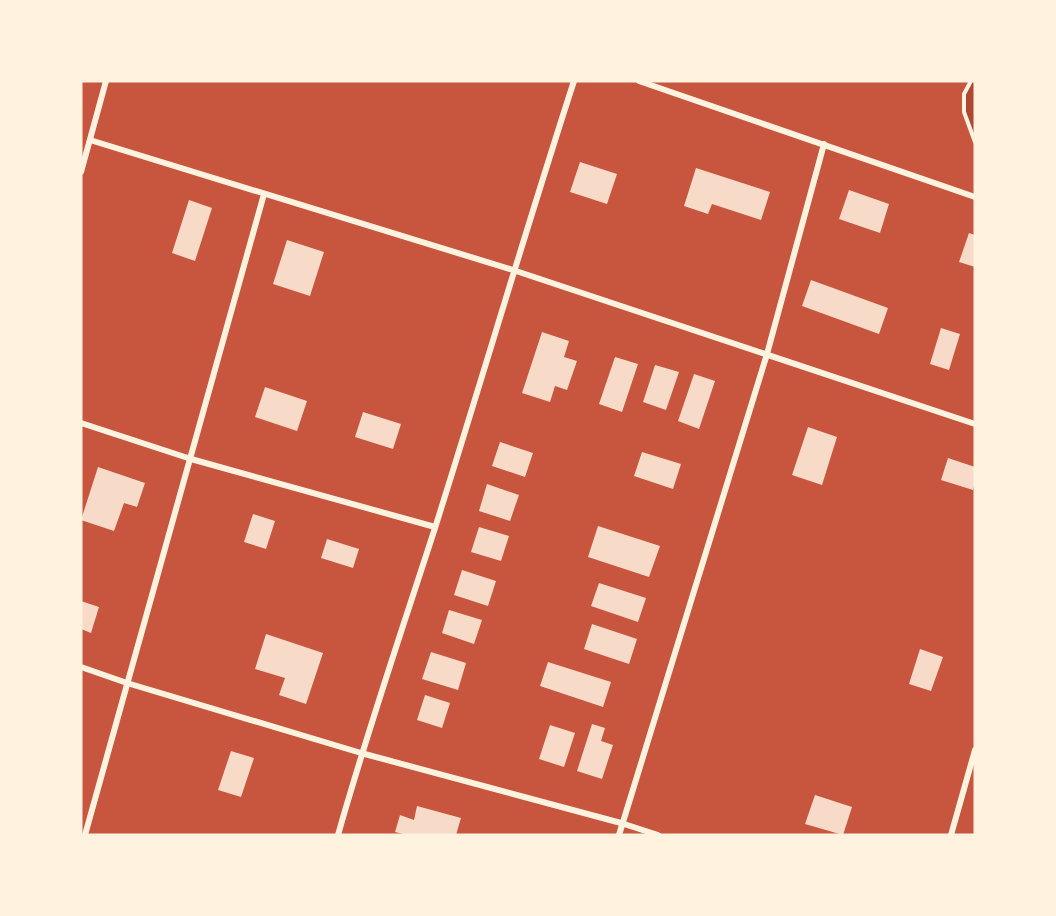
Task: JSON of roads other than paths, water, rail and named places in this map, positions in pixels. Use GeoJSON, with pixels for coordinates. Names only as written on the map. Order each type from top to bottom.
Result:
{"type":"FeatureCollection","features":[{"type":"Feature","properties":{"kind":"street"},"geometry":{"type":"LineString","coordinates":[[81,172],[106,81]]}},
{"type":"Feature","properties":{"kind":"street"},"geometry":{"type":"LineString","coordinates":[[338,835],[361,753],[435,527],[513,270],[574,81]]}},
{"type":"Feature","properties":{"kind":"street"},"geometry":{"type":"LineString","coordinates":[[639,81],[975,197]]}},
{"type":"Feature","properties":{"kind":"street"},"geometry":{"type":"LineString","coordinates":[[90,140],[513,270],[975,424]]}},
{"type":"Feature","properties":{"kind":"street"},"geometry":{"type":"LineString","coordinates":[[619,835],[767,354],[824,144]]}},
{"type":"Feature","properties":{"kind":"street"},"geometry":{"type":"LineString","coordinates":[[85,835],[264,194]]}},
{"type":"Feature","properties":{"kind":"street"},"geometry":{"type":"LineString","coordinates":[[81,423],[190,459],[435,527]]}},
{"type":"Feature","properties":{"kind":"street"},"geometry":{"type":"LineString","coordinates":[[81,667],[361,753],[658,835]]}},
{"type":"Feature","properties":{"kind":"street"},"geometry":{"type":"LineString","coordinates":[[951,835],[975,750]]}}]}
